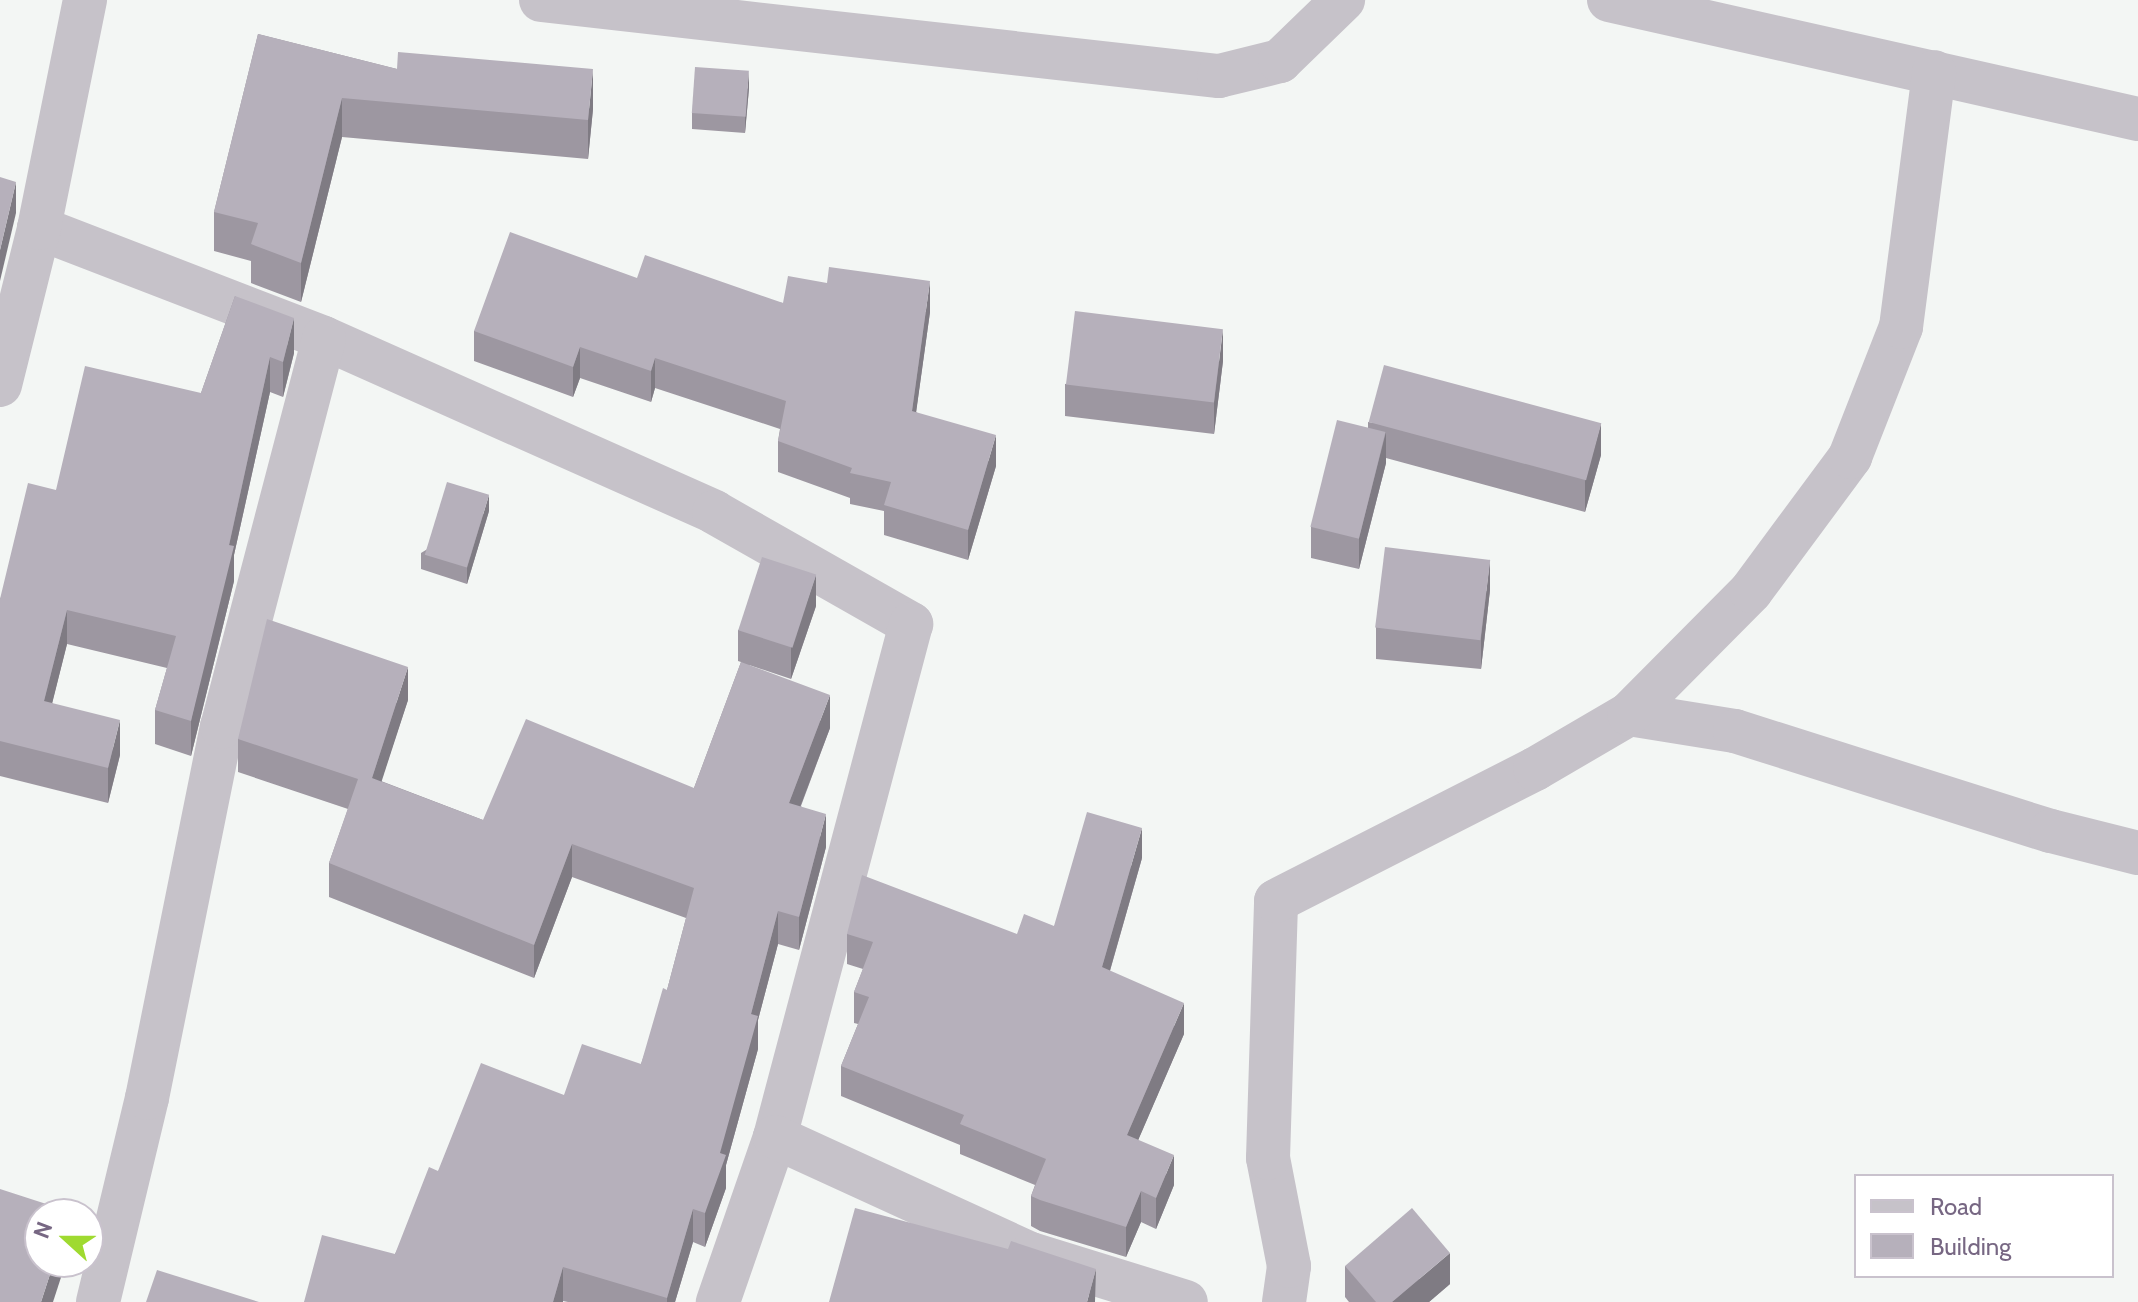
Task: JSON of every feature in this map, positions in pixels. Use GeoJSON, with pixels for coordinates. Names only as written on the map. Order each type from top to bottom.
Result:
{"type":"FeatureCollection","features":[{"type":"Feature","properties":{"kind":"street"},"geometry":{"type":"LineString","coordinates":[[0,385],[39,228],[85,0]]}},
{"type":"Feature","properties":{"kind":"street"},"geometry":{"type":"LineString","coordinates":[[541,0],[1219,76],[1280,61],[1343,0]]}},
{"type":"Feature","properties":{"kind":"street"},"geometry":{"type":"LineString","coordinates":[[1609,0],[2138,119]]}},
{"type":"Feature","properties":{"kind":"street"},"geometry":{"type":"LineString","coordinates":[[1284,1302],[1289,1266],[1268,1158],[1276,901],[1535,769],[1629,714],[1751,591],[1850,457],[1901,327],[1934,72]]}},
{"type":"Feature","properties":{"kind":"street"},"geometry":{"type":"LineString","coordinates":[[39,228],[324,338],[714,512],[911,624],[775,1137],[718,1302]]}},
{"type":"Feature","properties":{"kind":"street"},"geometry":{"type":"LineString","coordinates":[[98,1302],[147,1098],[222,727],[324,338]]}},
{"type":"Feature","properties":{"kind":"street"},"geometry":{"type":"LineString","coordinates":[[1629,714],[1735,731],[2051,831],[2138,853]]}},
{"type":"Feature","properties":{"kind":"street"},"geometry":{"type":"LineString","coordinates":[[775,1137],[1031,1254],[1184,1302]]}},
{"type":"Feature","properties":{"kind":"building"},"geometry":{"type":"Polygon","coordinates":[[[258,34],[397,69],[398,52],[593,69],[588,120],[342,98],[301,263],[251,244],[258,223],[214,212],[258,34]]]}},
{"type":"Feature","properties":{"kind":"building"},"geometry":{"type":"Polygon","coordinates":[[[695,67],[749,71],[746,117],[692,113],[695,67]]]}},
{"type":"Feature","properties":{"kind":"building"},"geometry":{"type":"Polygon","coordinates":[[[0,177],[16,182],[0,250],[0,177]]]}},
{"type":"Feature","properties":{"kind":"building"},"geometry":{"type":"Polygon","coordinates":[[[510,232],[637,278],[645,255],[783,303],[788,276],[827,283],[829,267],[930,281],[912,411],[996,435],[968,530],[884,505],[891,482],[850,473],[852,468],[778,441],[786,401],[655,358],[651,371],[580,347],[573,367],[474,331],[510,232]]]}},
{"type":"Feature","properties":{"kind":"building"},"geometry":{"type":"Polygon","coordinates":[[[235,296],[294,318],[283,362],[270,357],[229,545],[234,546],[191,721],[155,710],[176,636],[67,610],[44,701],[120,720],[108,768],[0,741],[0,599],[28,483],[56,490],[85,366],[201,393],[235,296]]]}},
{"type":"Feature","properties":{"kind":"building"},"geometry":{"type":"Polygon","coordinates":[[[1075,311],[1223,329],[1214,403],[1066,384],[1075,311]]]}},
{"type":"Feature","properties":{"kind":"building"},"geometry":{"type":"Polygon","coordinates":[[[1384,365],[1601,423],[1586,480],[1369,422],[1384,365]]]}},
{"type":"Feature","properties":{"kind":"building"},"geometry":{"type":"Polygon","coordinates":[[[1337,420],[1386,432],[1359,539],[1310,527],[1337,420]]]}},
{"type":"Feature","properties":{"kind":"building"},"geometry":{"type":"Polygon","coordinates":[[[447,482],[489,495],[467,568],[425,555],[447,482]]]}},
{"type":"Feature","properties":{"kind":"building"},"geometry":{"type":"Polygon","coordinates":[[[1385,547],[1490,560],[1480,640],[1375,627],[1385,547]]]}},
{"type":"Feature","properties":{"kind":"building"},"geometry":{"type":"Polygon","coordinates":[[[762,557],[816,575],[792,648],[738,630],[762,557]]]}},
{"type":"Feature","properties":{"kind":"building"},"geometry":{"type":"Polygon","coordinates":[[[267,619],[408,667],[372,778],[483,820],[526,719],[694,788],[741,662],[830,695],[789,803],[826,814],[799,917],[778,911],[751,1014],[758,1016],[720,1153],[726,1155],[705,1213],[693,1209],[667,1298],[563,1267],[553,1302],[304,1302],[322,1235],[395,1254],[429,1167],[438,1171],[481,1063],[564,1095],[582,1044],[641,1064],[663,988],[667,990],[694,888],[572,844],[534,945],[329,863],[358,779],[238,739],[267,619]]]}},
{"type":"Feature","properties":{"kind":"building"},"geometry":{"type":"Polygon","coordinates":[[[1087,812],[1142,828],[1102,967],[1184,1003],[1127,1135],[1174,1155],[1156,1198],[1141,1191],[1126,1227],[1031,1196],[1046,1159],[960,1124],[964,1115],[841,1066],[869,997],[854,992],[873,942],[847,934],[862,875],[1017,934],[1024,914],[1054,926],[1087,812]]]}},
{"type":"Feature","properties":{"kind":"building"},"geometry":{"type":"Polygon","coordinates":[[[0,1189],[28,1198],[24,1198],[24,1278],[49,1278],[41,1302],[0,1302],[0,1189]]]}},
{"type":"Feature","properties":{"kind":"building"},"geometry":{"type":"Polygon","coordinates":[[[855,1208],[1008,1249],[1011,1241],[1096,1269],[1087,1302],[829,1302],[855,1208]]]}},
{"type":"Feature","properties":{"kind":"building"},"geometry":{"type":"Polygon","coordinates":[[[1412,1208],[1450,1253],[1392,1302],[1376,1302],[1345,1266],[1412,1208]]]}},
{"type":"Feature","properties":{"kind":"building"},"geometry":{"type":"Polygon","coordinates":[[[157,1270],[259,1302],[146,1302],[157,1270]]]}}]}
